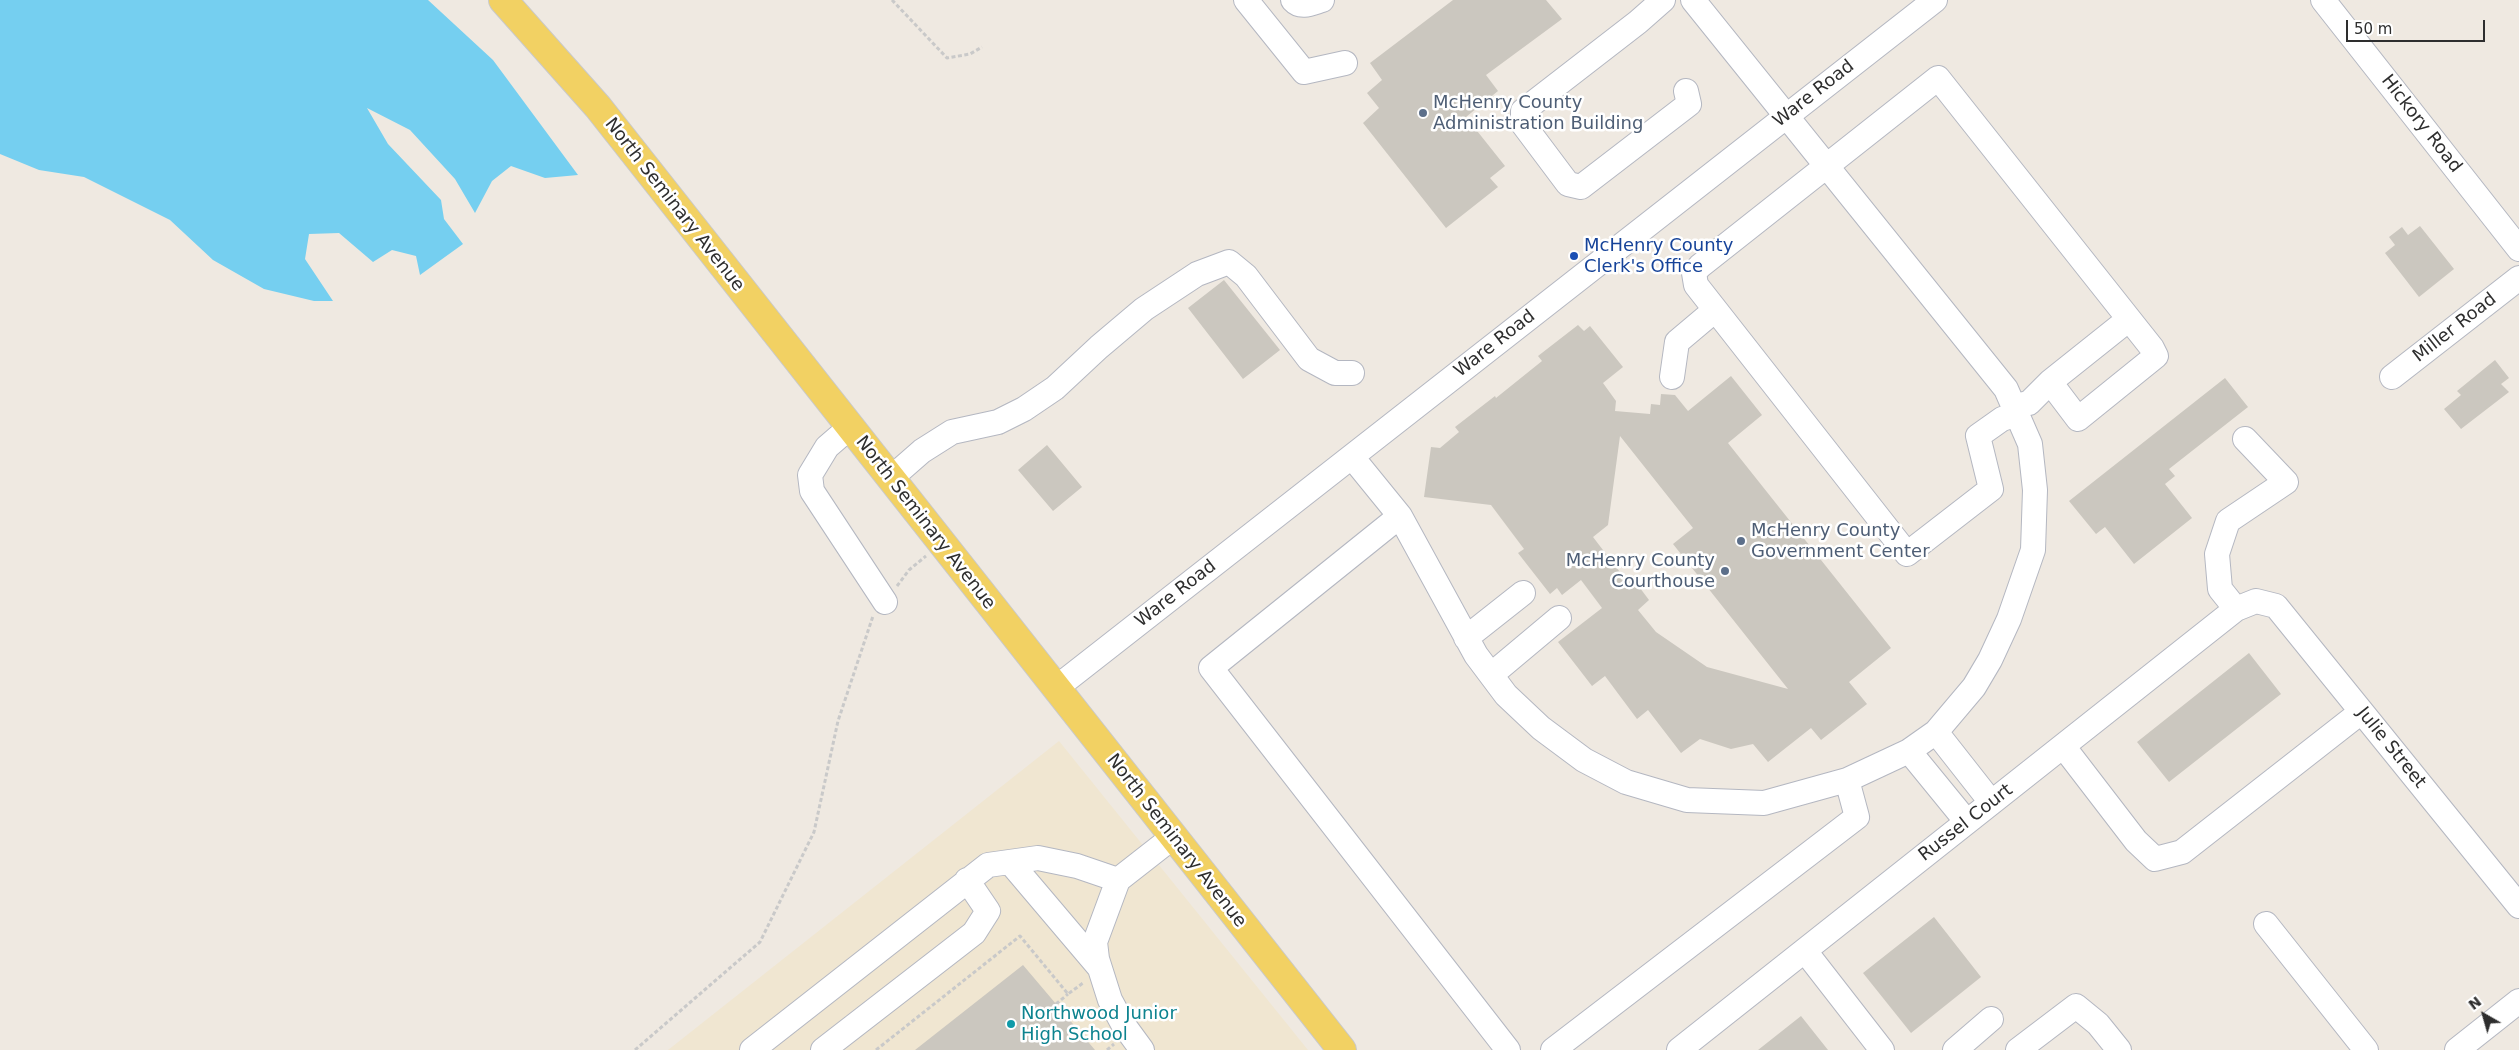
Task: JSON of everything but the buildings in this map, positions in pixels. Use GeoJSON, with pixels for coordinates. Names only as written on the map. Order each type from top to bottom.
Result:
{"type":"FeatureCollection","features":[{"type":"Feature","properties":{"kind":"main road","name":"North Seminary Avenue"},"geometry":{"type":"LineString","coordinates":[[503,0],[598,107],[849,428],[1342,1050]]}},
{"type":"Feature","properties":{"kind":"street"},"geometry":{"type":"LineString","coordinates":[[1246,0],[1304,72],[1346,63]]}},
{"type":"Feature","properties":{"kind":"street"},"geometry":{"type":"LineString","coordinates":[[1293,0],[1295,3],[1306,5],[1322,0]]}},
{"type":"Feature","properties":{"kind":"street"},"geometry":{"type":"LineString","coordinates":[[1663,0],[1638,22],[1522,111],[1523,124],[1568,184],[1581,187],[1689,104],[1686,90]]}},
{"type":"Feature","properties":{"kind":"street"},"geometry":{"type":"LineString","coordinates":[[1352,457],[1400,516],[1466,638],[1490,675],[1506,695],[1540,728],[1584,760],[1626,782],[1687,800],[1764,802],[1847,780],[1909,751],[1936,732],[1974,687],[1990,660],[2009,619],[2033,550],[2034,490],[2030,444],[2006,389],[1693,0]]}},
{"type":"Feature","properties":{"kind":"street","name":"Ware Road"},"geometry":{"type":"LineString","coordinates":[[1056,688],[1935,0]]}},
{"type":"Feature","properties":{"kind":"street","name":"Hickory Road"},"geometry":{"type":"LineString","coordinates":[[2323,0],[2519,249]]}},
{"type":"Feature","properties":{"kind":"street"},"geometry":{"type":"LineString","coordinates":[[2050,382],[2078,419],[2156,356],[2152,348],[1938,78],[1696,270],[1694,281],[1715,310],[1907,554],[1991,489],[1978,436],[2015,410],[2029,403],[2050,382],[2129,319]]}},
{"type":"Feature","properties":{"kind":"street"},"geometry":{"type":"LineString","coordinates":[[890,479],[922,451],[952,432],[998,422],[1024,409],[1055,388],[1098,347],[1144,309],[1197,274],[1230,262],[1246,276],[1309,359],[1335,373],[1352,373]]}},
{"type":"Feature","properties":{"kind":"street","name":"Miller Road"},"geometry":{"type":"LineString","coordinates":[[2392,377],[2519,278]]}},
{"type":"Feature","properties":{"kind":"street"},"geometry":{"type":"LineString","coordinates":[[1672,377],[1677,342],[1715,310]]}},
{"type":"Feature","properties":{"kind":"street"},"geometry":{"type":"LineString","coordinates":[[849,428],[827,447],[810,475],[812,491],[884,602]]}},
{"type":"Feature","properties":{"kind":"street"},"geometry":{"type":"LineString","coordinates":[[2246,439],[2286,482],[2228,520],[2217,554],[2220,589],[2246,605]]}},
{"type":"Feature","properties":{"kind":"street"},"geometry":{"type":"LineString","coordinates":[[1400,516],[1211,668],[1508,1050]]}},
{"type":"Feature","properties":{"kind":"street"},"geometry":{"type":"LineString","coordinates":[[1466,638],[1523,593]]}},
{"type":"Feature","properties":{"kind":"street","name":"Julie Street"},"geometry":{"type":"LineString","coordinates":[[2246,605],[2276,606],[2519,906]]}},
{"type":"Feature","properties":{"kind":"street","name":"Russel Court"},"geometry":{"type":"LineString","coordinates":[[1679,1050],[1703,1043],[1804,951],[1991,802],[2246,605]]}},
{"type":"Feature","properties":{"kind":"street"},"geometry":{"type":"LineString","coordinates":[[1490,675],[1559,618]]}},
{"type":"Feature","properties":{"kind":"street"},"geometry":{"type":"LineString","coordinates":[[2063,746],[2136,841],[2156,859],[2182,852],[2361,712]]}},
{"type":"Feature","properties":{"kind":"street"},"geometry":{"type":"LineString","coordinates":[[1936,732],[1991,802]]}},
{"type":"Feature","properties":{"kind":"street"},"geometry":{"type":"LineString","coordinates":[[1909,751],[1967,822]]}},
{"type":"Feature","properties":{"kind":"street"},"geometry":{"type":"LineString","coordinates":[[1553,1050],[1856,818],[1847,780]]}},
{"type":"Feature","properties":{"kind":"street"},"geometry":{"type":"LineString","coordinates":[[1142,1050],[1123,1024],[1110,1000],[1099,968],[1094,942],[1118,880],[1173,837]]}},
{"type":"Feature","properties":{"kind":"street"},"geometry":{"type":"LineString","coordinates":[[752,1050],[988,865],[1038,858],[1077,866],[1118,880]]}},
{"type":"Feature","properties":{"kind":"street"},"geometry":{"type":"LineString","coordinates":[[1010,862],[1099,968]]}},
{"type":"Feature","properties":{"kind":"street"},"geometry":{"type":"LineString","coordinates":[[823,1050],[974,933],[988,911],[968,880]]}},
{"type":"Feature","properties":{"kind":"street"},"geometry":{"type":"LineString","coordinates":[[2266,924],[2366,1050]]}},
{"type":"Feature","properties":{"kind":"street"},"geometry":{"type":"LineString","coordinates":[[1804,951],[1882,1050]]}},
{"type":"Feature","properties":{"kind":"street"},"geometry":{"type":"LineString","coordinates":[[2457,1050],[2519,1001]]}},
{"type":"Feature","properties":{"kind":"street"},"geometry":{"type":"LineString","coordinates":[[2018,1050],[2076,1006],[2098,1024],[2118,1050]]}},
{"type":"Feature","properties":{"kind":"street"},"geometry":{"type":"LineString","coordinates":[[1955,1050],[1991,1019]]}},
{"type":"Feature","properties":{"kind":"path"},"geometry":{"type":"LineString","coordinates":[[892,0],[948,58],[970,54],[982,47]]}},
{"type":"Feature","properties":{"kind":"path"},"geometry":{"type":"LineString","coordinates":[[635,1050],[760,942],[814,832],[838,721],[872,619],[909,570],[941,544]]}},
{"type":"Feature","properties":{"kind":"path"},"geometry":{"type":"LineString","coordinates":[[876,1050],[1020,936],[1068,994]]}},
{"type":"Feature","properties":{"kind":"path"},"geometry":{"type":"LineString","coordinates":[[1056,1004],[1084,982],[1088,990]]}},
{"type":"Feature","properties":{"kind":"path"},"geometry":{"type":"LineString","coordinates":[[1113,1038],[1116,1042]]}},
{"type":"Feature","properties":{"kind":"shaded area"},"geometry":{"type":"Polygon","coordinates":[[[1059,741],[1308,1050],[668,1050],[1059,741]]]}},
{"type":"Feature","properties":{"kind":"water"},"geometry":{"type":"Polygon","coordinates":[[[0,0],[428,0],[493,60],[578,175],[545,178],[511,166],[492,181],[475,213],[455,179],[410,130],[367,108],[388,144],[441,200],[444,219],[463,244],[420,275],[416,256],[392,250],[373,262],[339,233],[309,234],[305,259],[333,301],[314,301],[264,289],[213,260],[170,220],[84,177],[39,170],[0,154],[0,0]]]}},
{"type":"Feature","properties":{"kind":"place","name":"McHenry County Administration Building"},"geometry":{"type":"Point","coordinates":[1423,113]}},
{"type":"Feature","properties":{"kind":"place","name":"McHenry County Clerk's Office"},"geometry":{"type":"Point","coordinates":[1574,256]}},
{"type":"Feature","properties":{"kind":"place","name":"McHenry County Government Center"},"geometry":{"type":"Point","coordinates":[1741,541]}},
{"type":"Feature","properties":{"kind":"place","name":"McHenry County Courthouse"},"geometry":{"type":"Point","coordinates":[1725,571]}},
{"type":"Feature","properties":{"kind":"place","name":"Northwood Junior High School"},"geometry":{"type":"Point","coordinates":[1011,1024]}}]}
